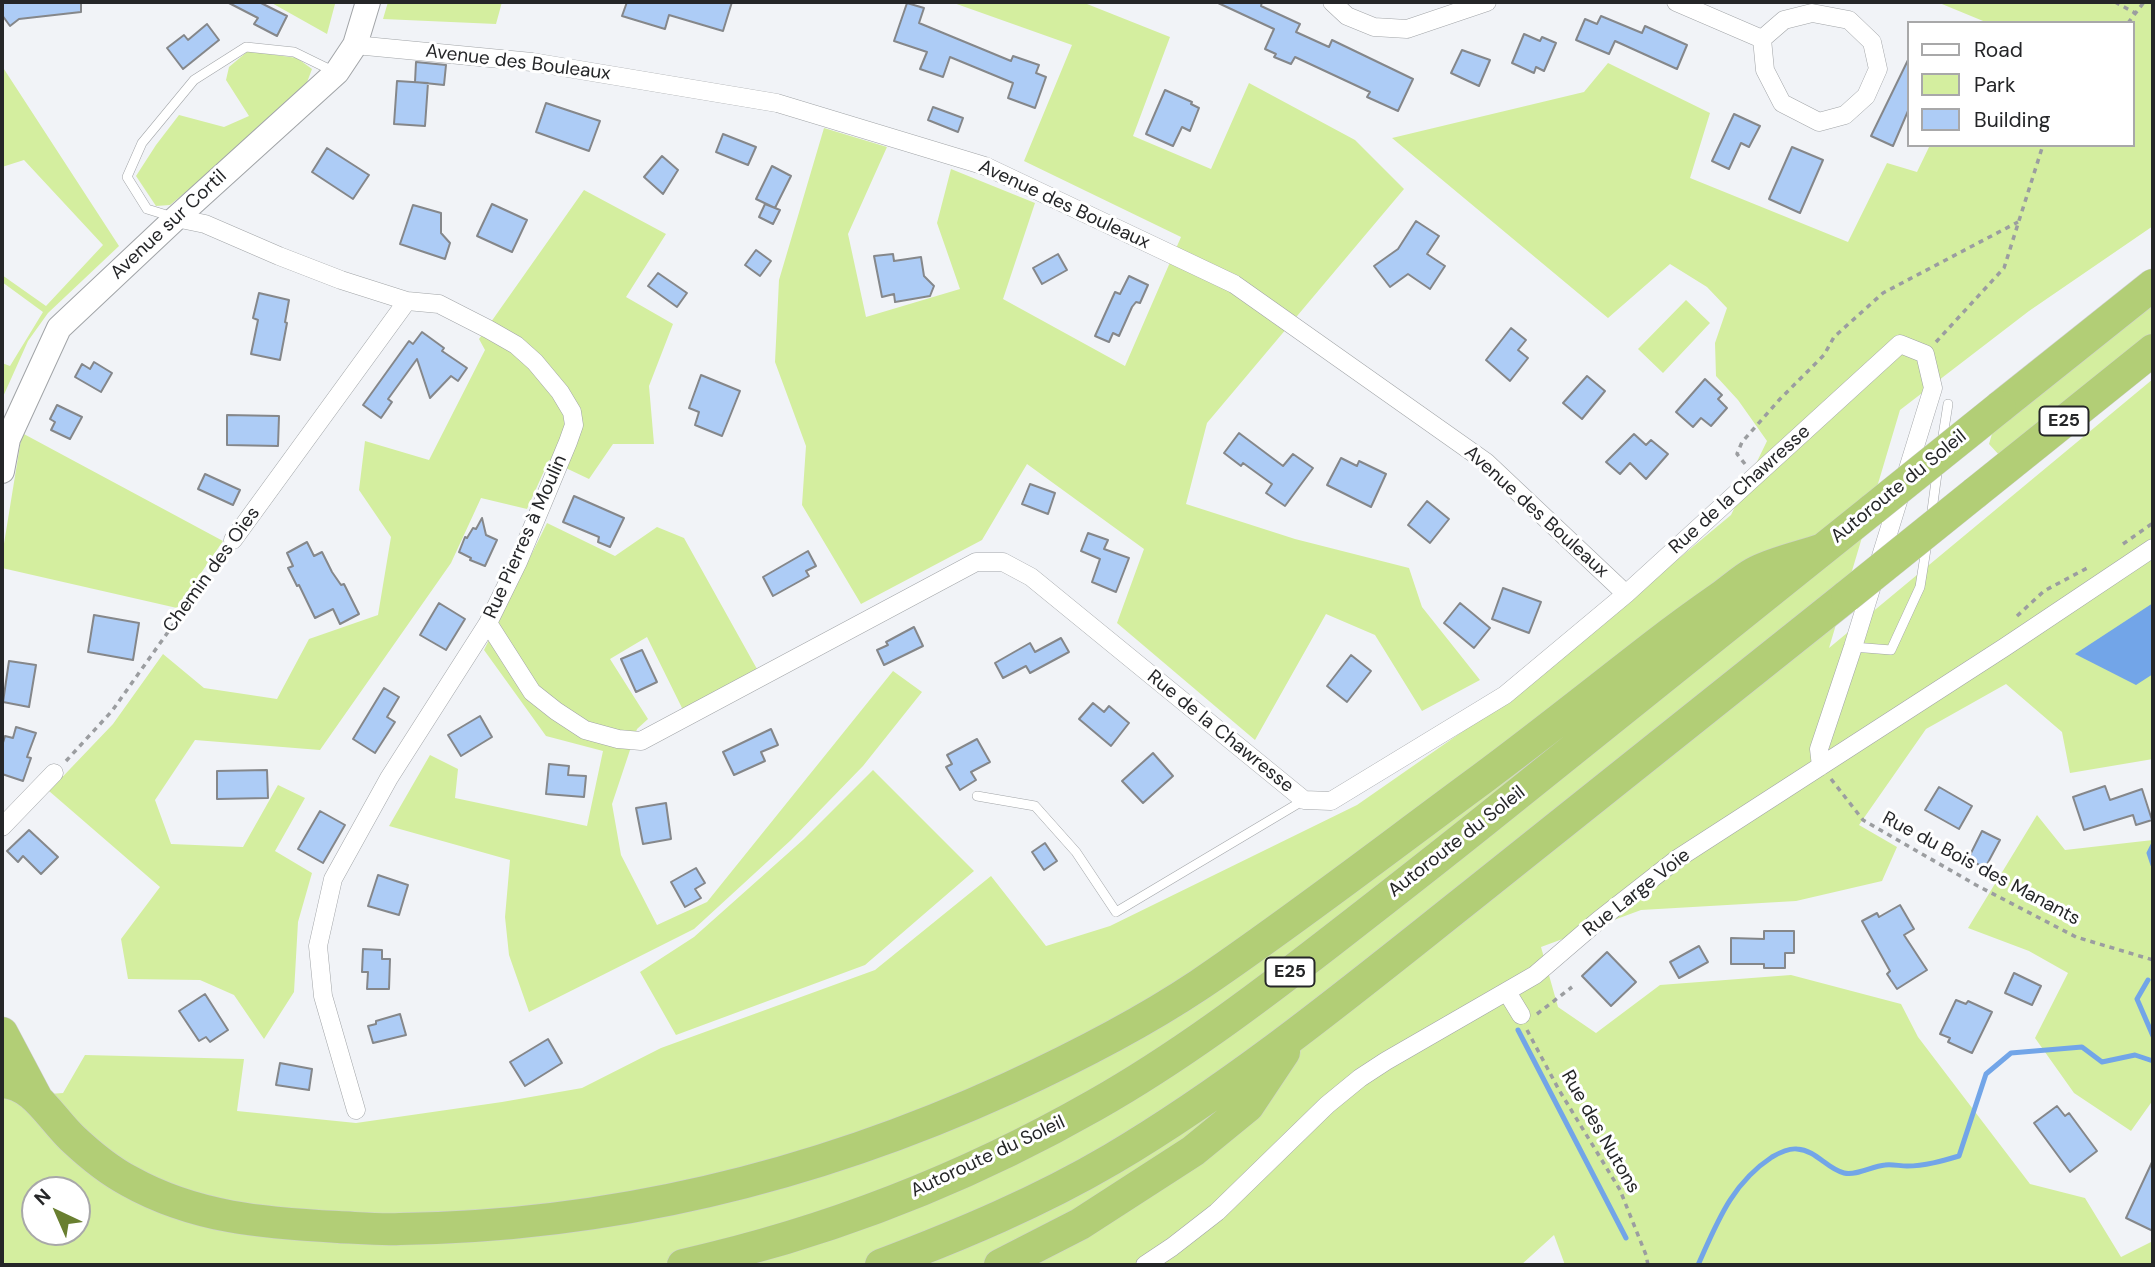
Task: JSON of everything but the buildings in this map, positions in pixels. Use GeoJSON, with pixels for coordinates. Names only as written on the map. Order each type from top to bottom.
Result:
{"type":"FeatureCollection","features":[{"type":"Feature","properties":{"kind":"highway","name":"Autoroute du Soleil"},"geometry":{"type":"LineString","coordinates":[[683,1265],[811,1231],[904,1197],[994,1158],[1095,1105],[1187,1048],[1283,978],[1446,852],[2153,285]]}},
{"type":"Feature","properties":{"kind":"highway","name":"E25"},"geometry":{"type":"LineString","coordinates":[[881,1265],[1030,1204],[1112,1159],[1197,1105],[1297,1034],[2153,350]]}},
{"type":"Feature","properties":{"kind":"highway"},"geometry":{"type":"LineString","coordinates":[[2,1033],[38,1100],[55,1121],[97,1160],[124,1179],[164,1199],[199,1211],[237,1219],[310,1226],[397,1229],[480,1225],[562,1217],[659,1202],[762,1179],[879,1142],[961,1110],[1126,1029],[1197,986],[1304,909],[1488,774],[1679,626],[1757,571],[1823,549]]}},
{"type":"Feature","properties":{"kind":"highway"},"geometry":{"type":"LineString","coordinates":[[1000,1265],[1080,1224],[1193,1151],[1248,1106],[1297,1034]]}},
{"type":"Feature","properties":{"kind":"highway"},"geometry":{"type":"LineString","coordinates":[[2,1082],[15,1083],[38,1100]]}},
{"type":"Feature","properties":{"kind":"main road","name":"Avenue sur Cortil"},"geometry":{"type":"LineString","coordinates":[[2,471],[8,439],[59,328],[337,72],[355,45],[368,2]]}},
{"type":"Feature","properties":{"kind":"street"},"geometry":{"type":"LineString","coordinates":[[1332,2],[1348,16],[1374,27],[1407,29],[1487,2]]}},
{"type":"Feature","properties":{"kind":"street"},"geometry":{"type":"LineString","coordinates":[[1676,2],[1762,38]]}},
{"type":"Feature","properties":{"kind":"street"},"geometry":{"type":"LineString","coordinates":[[1784,20],[1791,2]]}},
{"type":"Feature","properties":{"kind":"street"},"geometry":{"type":"LineString","coordinates":[[1812,13],[1849,20],[1872,42],[1878,69],[1866,96],[1845,116],[1819,122],[1782,103],[1765,70],[1762,38],[1784,20],[1812,13]]}},
{"type":"Feature","properties":{"kind":"street","name":"Avenue des Bouleaux"},"geometry":{"type":"LineString","coordinates":[[355,45],[532,62],[777,103],[985,166],[1234,284],[1486,462],[1626,594]]}},
{"type":"Feature","properties":{"kind":"street","name":"Rue Pierres à Moulin"},"geometry":{"type":"LineString","coordinates":[[176,218],[205,224],[304,266],[407,301],[439,304],[516,345],[535,362],[572,412],[574,425],[568,442],[519,562],[488,623],[389,778],[333,879],[318,946],[323,996],[356,1110]]}},
{"type":"Feature","properties":{"kind":"street","name":"Chemin des Oies"},"geometry":{"type":"LineString","coordinates":[[233,540],[407,301]]}},
{"type":"Feature","properties":{"kind":"street","name":"Rue de la Chawresse"},"geometry":{"type":"LineString","coordinates":[[488,623],[533,692],[556,710],[585,730],[618,739],[641,741],[976,562],[1003,562],[1031,577],[1304,800],[1331,802],[1505,695],[1626,594],[1900,344],[1925,354]]}},
{"type":"Feature","properties":{"kind":"street"},"geometry":{"type":"LineString","coordinates":[[1821,766],[1819,749],[1933,388],[1925,354]]}},
{"type":"Feature","properties":{"kind":"street","name":"Rue Large Voie"},"geometry":{"type":"LineString","coordinates":[[1144,1265],[1217,1212],[1327,1105],[1360,1078],[1535,975],[1677,859],[2153,548]]}},
{"type":"Feature","properties":{"kind":"street"},"geometry":{"type":"LineString","coordinates":[[2,827],[54,773]]}},
{"type":"Feature","properties":{"kind":"street"},"geometry":{"type":"LineString","coordinates":[[1507,992],[1523,1020]]}},
{"type":"Feature","properties":{"kind":"lane"},"geometry":{"type":"LineString","coordinates":[[176,218],[147,208],[127,177],[142,143],[194,80],[246,47],[294,52],[337,72]]}},
{"type":"Feature","properties":{"kind":"lane"},"geometry":{"type":"LineString","coordinates":[[1853,647],[1891,650],[1920,587],[1948,404]]}},
{"type":"Feature","properties":{"kind":"lane"},"geometry":{"type":"LineString","coordinates":[[978,796],[1035,806],[1076,852],[1116,912],[1304,800]]}},
{"type":"Feature","properties":{"kind":"path"},"geometry":{"type":"LineString","coordinates":[[2115,2],[2135,13]]}},
{"type":"Feature","properties":{"kind":"path"},"geometry":{"type":"LineString","coordinates":[[2129,21],[2144,2]]}},
{"type":"Feature","properties":{"kind":"path"},"geometry":{"type":"LineString","coordinates":[[1925,354],[2004,268],[2042,147]]}},
{"type":"Feature","properties":{"kind":"path"},"geometry":{"type":"LineString","coordinates":[[1755,477],[1738,454],[1742,442],[1824,355],[1834,338],[1883,293],[2018,222]]}},
{"type":"Feature","properties":{"kind":"path","name":"Chemin des Oies"},"geometry":{"type":"LineString","coordinates":[[54,773],[93,734],[112,710],[233,540]]}},
{"type":"Feature","properties":{"kind":"path","name":"Rue du Bois des Manants"},"geometry":{"type":"LineString","coordinates":[[1821,766],[1863,820],[2076,937],[2153,960]]}},
{"type":"Feature","properties":{"kind":"path"},"geometry":{"type":"LineString","coordinates":[[1523,1020],[1572,987]]}},
{"type":"Feature","properties":{"kind":"path","name":"Rue des Nutons"},"geometry":{"type":"LineString","coordinates":[[1523,1020],[1559,1090],[1620,1190],[1648,1265]]}},
{"type":"Feature","properties":{"kind":"green space"},"geometry":{"type":"Polygon","coordinates":[[[270,2],[332,2],[335,4],[327,34],[270,2]]]}},
{"type":"Feature","properties":{"kind":"green space"},"geometry":{"type":"Polygon","coordinates":[[[388,2],[502,2],[496,24],[383,19],[388,2]]]}},
{"type":"Feature","properties":{"kind":"green space"},"geometry":{"type":"Polygon","coordinates":[[[951,2],[1082,2],[1170,37],[1133,136],[1211,169],[1249,83],[1355,140],[1404,189],[1207,423],[1186,504],[1295,539],[1409,568],[1422,607],[1480,680],[1422,711],[1375,635],[1326,614],[1255,740],[1117,623],[1144,549],[1027,464],[982,540],[861,604],[802,505],[806,446],[775,362],[779,280],[824,128],[887,147],[848,234],[866,317],[960,289],[937,223],[951,169],[1035,203],[1003,299],[1125,366],[1181,237],[1024,161],[1072,45],[951,2]]]}},
{"type":"Feature","properties":{"kind":"green space"},"geometry":{"type":"Polygon","coordinates":[[[1937,2],[2153,2],[2153,226],[2029,311],[1900,410],[1829,648],[2153,379],[2153,759],[2070,773],[2062,732],[2006,684],[1926,729],[1859,825],[1897,847],[1882,881],[1796,901],[1641,910],[1541,947],[1558,1007],[1596,1033],[1660,985],[1791,975],[1901,1004],[1918,1037],[2030,1184],[2085,1198],[2121,1257],[2153,1241],[2153,1265],[1565,1265],[1554,1235],[1521,1265],[1152,1265],[1202,1215],[1133,1265],[2,1265],[2,1090],[7,1097],[63,1093],[85,1055],[244,1059],[237,1111],[356,1123],[582,1088],[661,1048],[875,970],[991,876],[1046,946],[1110,926],[1357,805],[1515,695],[1731,515],[1767,441],[1738,400],[1716,376],[1715,343],[1727,308],[1707,287],[1670,264],[1608,318],[1392,138],[1584,92],[1608,63],[1710,113],[1690,178],[1848,242],[1887,163],[1917,172],[1929,147],[2134,147],[2134,21],[1983,21],[1937,2]]]}},
{"type":"Feature","properties":{"kind":"green space"},"geometry":{"type":"Polygon","coordinates":[[[248,51],[297,58],[312,69],[306,85],[170,205],[156,206],[136,176],[179,115],[224,127],[249,116],[226,80],[229,67],[248,51]]]}},
{"type":"Feature","properties":{"kind":"green space"},"geometry":{"type":"Polygon","coordinates":[[[2,66],[119,246],[48,313],[28,341],[2,399],[2,363],[10,366],[43,312],[2,282],[2,275],[46,306],[103,245],[24,160],[2,167],[2,66]]]}},
{"type":"Feature","properties":{"kind":"green space"},"geometry":{"type":"Polygon","coordinates":[[[584,190],[666,234],[626,297],[673,324],[649,386],[654,444],[613,444],[589,479],[549,460],[527,509],[481,498],[451,563],[320,750],[195,740],[155,800],[171,844],[243,847],[278,785],[305,798],[275,851],[312,873],[298,922],[294,992],[264,1039],[234,995],[200,980],[128,979],[121,939],[160,887],[49,791],[113,724],[163,654],[204,688],[277,699],[309,639],[378,615],[391,537],[359,490],[365,441],[429,460],[485,350],[479,339],[584,190]]]}},
{"type":"Feature","properties":{"kind":"green space"},"geometry":{"type":"Polygon","coordinates":[[[1686,300],[1710,323],[1663,373],[1638,349],[1686,300]]]}},
{"type":"Feature","properties":{"kind":"green space"},"geometry":{"type":"Polygon","coordinates":[[[2153,300],[2153,334],[2000,456],[1989,444],[1994,427],[2153,300]]]}},
{"type":"Feature","properties":{"kind":"green space"},"geometry":{"type":"Polygon","coordinates":[[[22,433],[223,541],[177,608],[2,568],[22,433]]]}},
{"type":"Feature","properties":{"kind":"green space"},"geometry":{"type":"Polygon","coordinates":[[[547,523],[615,556],[657,527],[684,538],[757,669],[683,710],[647,637],[610,659],[648,719],[637,729],[612,804],[621,855],[657,925],[707,902],[893,671],[922,692],[863,766],[791,840],[694,929],[529,1012],[509,955],[505,917],[510,860],[389,826],[430,755],[458,769],[455,798],[587,826],[603,751],[546,736],[484,650],[547,523]]]}},
{"type":"Feature","properties":{"kind":"green space"},"geometry":{"type":"Polygon","coordinates":[[[873,770],[974,871],[865,965],[676,1035],[640,972],[694,937],[804,839],[873,770]]]}},
{"type":"Feature","properties":{"kind":"green space"},"geometry":{"type":"Polygon","coordinates":[[[2037,815],[2065,850],[2153,840],[2153,1100],[2131,1131],[2074,1093],[2035,1038],[2068,973],[2029,951],[1968,928],[2037,815]]]}},
{"type":"Feature","properties":{"kind":"water"},"geometry":{"type":"Polygon","coordinates":[[[2153,603],[2153,674],[2136,685],[2075,654],[2153,603]]]}},
{"type":"Feature","properties":{"kind":"waterway"},"geometry":{"type":"LineString","coordinates":[[2153,845],[2149,853],[2153,865]]}},
{"type":"Feature","properties":{"kind":"waterway"},"geometry":{"type":"LineString","coordinates":[[2148,980],[2137,999],[2153,1036]]}},
{"type":"Feature","properties":{"kind":"waterway"},"geometry":{"type":"LineString","coordinates":[[1518,1030],[1626,1238]]}},
{"type":"Feature","properties":{"kind":"waterway"},"geometry":{"type":"LineString","coordinates":[[1698,1265],[1719,1219],[1736,1192],[1758,1168],[1781,1152],[1804,1150],[1832,1168],[1849,1174],[1885,1165],[1914,1166],[1940,1161],[1959,1156],[1986,1074],[2011,1053],[2082,1047],[2102,1062],[2135,1055],[2153,1061]]}}]}
